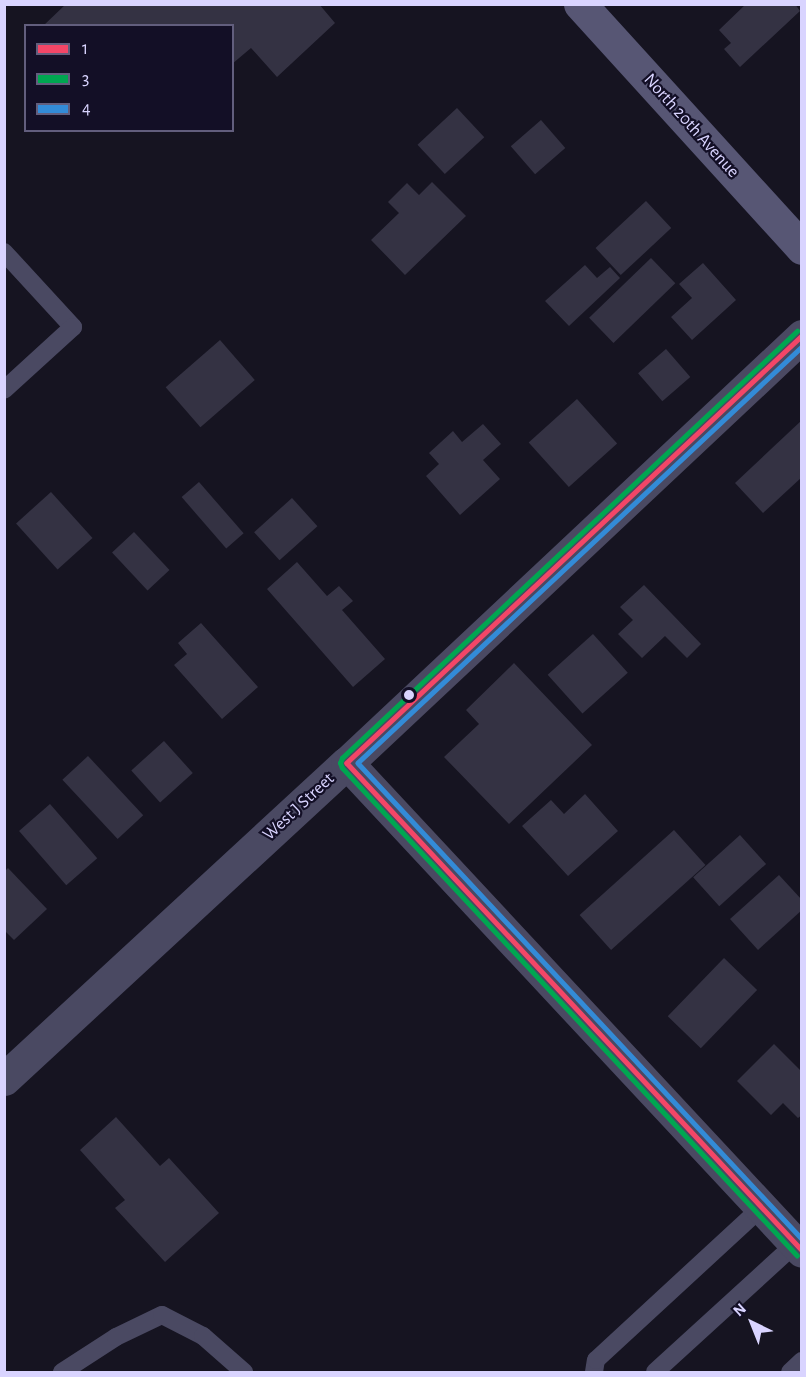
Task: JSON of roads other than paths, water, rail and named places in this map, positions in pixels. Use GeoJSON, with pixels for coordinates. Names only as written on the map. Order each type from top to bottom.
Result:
{"type":"FeatureCollection","features":[{"type":"Feature","properties":{"kind":"street","name":"North 20th Avenue"},"geometry":{"type":"LineString","coordinates":[[580,4],[801,248]]}},
{"type":"Feature","properties":{"kind":"street","name":"West J Street"},"geometry":{"type":"LineString","coordinates":[[4,1079],[347,763],[801,336]]}},
{"type":"Feature","properties":{"kind":"street"},"geometry":{"type":"LineString","coordinates":[[347,763],[798,1248]]}},
{"type":"Feature","properties":{"kind":"lane"},"geometry":{"type":"LineString","coordinates":[[4,252],[74,327],[4,390]]}},
{"type":"Feature","properties":{"kind":"lane"},"geometry":{"type":"LineString","coordinates":[[594,1372],[596,1360],[760,1208]]}},
{"type":"Feature","properties":{"kind":"lane"},"geometry":{"type":"LineString","coordinates":[[656,1372],[798,1248]]}},
{"type":"Feature","properties":{"kind":"lane"},"geometry":{"type":"LineString","coordinates":[[62,1372],[116,1337],[162,1315],[203,1336],[244,1372]]}},
{"type":"Feature","properties":{"kind":"lane"},"geometry":{"type":"LineString","coordinates":[[790,1372],[801,1361]]}}]}
